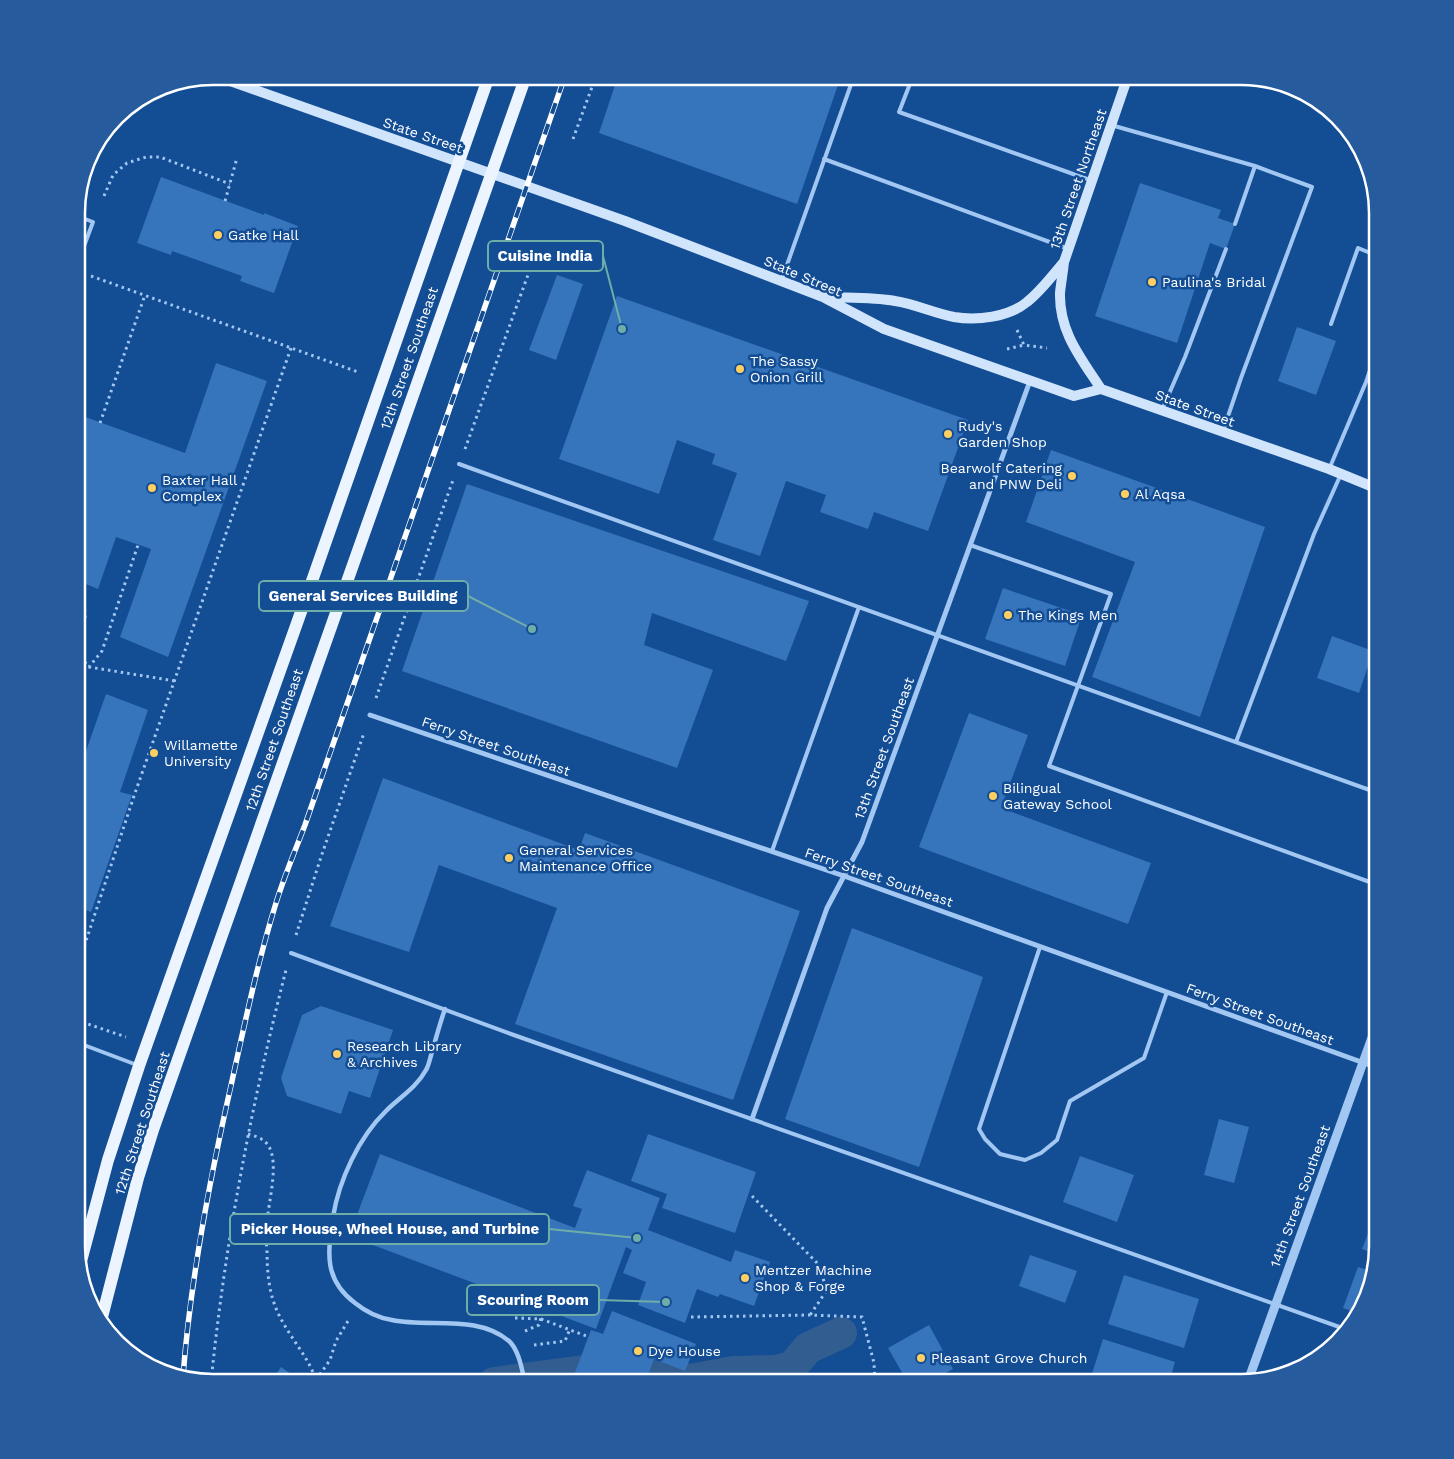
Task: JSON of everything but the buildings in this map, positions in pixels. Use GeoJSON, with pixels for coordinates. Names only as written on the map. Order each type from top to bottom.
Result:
{"type":"FeatureCollection","features":[{"type":"Feature","properties":{"kind":"main road","name":"State Street"},"geometry":{"type":"LineString","coordinates":[[242,85],[626,221],[823,297],[884,329],[1074,396],[1101,389],[1369,485]]}},
{"type":"Feature","properties":{"kind":"main road","name":"12th Street Southeast"},"geometry":{"type":"LineString","coordinates":[[85,1246],[108,1160],[139,1066],[486,85]]}},
{"type":"Feature","properties":{"kind":"main road","name":"12th Street Southeast"},"geometry":{"type":"LineString","coordinates":[[103,1312],[138,1178],[153,1130],[523,85]]}},
{"type":"Feature","properties":{"kind":"main road","name":"13th Street Northeast"},"geometry":{"type":"LineString","coordinates":[[1064,262],[1125,85]]}},
{"type":"Feature","properties":{"kind":"main road"},"geometry":{"type":"LineString","coordinates":[[823,297],[894,300],[956,317],[991,317],[1007,313],[1026,304],[1064,262]]}},
{"type":"Feature","properties":{"kind":"main road"},"geometry":{"type":"LineString","coordinates":[[1064,262],[1060,294],[1066,331],[1101,389]]}},
{"type":"Feature","properties":{"kind":"street","name":"13th Street Southeast"},"geometry":{"type":"LineString","coordinates":[[752,1119],[827,908],[862,842],[1030,380]]}},
{"type":"Feature","properties":{"kind":"street","name":"Ferry Street Southeast"},"geometry":{"type":"LineString","coordinates":[[370,715],[844,876],[1369,1065]]}},
{"type":"Feature","properties":{"kind":"street"},"geometry":{"type":"LineString","coordinates":[[444,1009],[426,1069],[409,1092],[387,1110],[370,1129],[344,1176],[334,1213],[329,1243],[329,1267],[336,1283],[349,1298],[368,1312],[390,1320],[410,1323],[454,1323],[474,1326],[496,1333],[510,1342],[518,1358],[522,1374]]}},
{"type":"Feature","properties":{"kind":"street","name":"14th Street Southeast"},"geometry":{"type":"LineString","coordinates":[[1251,1374],[1369,1046]]}},
{"type":"Feature","properties":{"kind":"lane"},"geometry":{"type":"LineString","coordinates":[[781,281],[851,85]]}},
{"type":"Feature","properties":{"kind":"lane"},"geometry":{"type":"LineString","coordinates":[[909,85],[899,112],[1092,181]]}},
{"type":"Feature","properties":{"kind":"lane"},"geometry":{"type":"LineString","coordinates":[[1111,125],[1254,166],[1312,187],[1241,378],[1223,432]]}},
{"type":"Feature","properties":{"kind":"lane"},"geometry":{"type":"LineString","coordinates":[[824,159],[1068,249]]}},
{"type":"Feature","properties":{"kind":"lane"},"geometry":{"type":"LineString","coordinates":[[1235,224],[1254,166]]}},
{"type":"Feature","properties":{"kind":"lane"},"geometry":{"type":"LineString","coordinates":[[85,218],[93,222],[85,242]]}},
{"type":"Feature","properties":{"kind":"lane"},"geometry":{"type":"LineString","coordinates":[[1330,324],[1358,248],[1369,252]]}},
{"type":"Feature","properties":{"kind":"lane"},"geometry":{"type":"LineString","coordinates":[[1162,410],[1185,357],[1226,249]]}},
{"type":"Feature","properties":{"kind":"lane"},"geometry":{"type":"LineString","coordinates":[[1329,470],[1369,374]]}},
{"type":"Feature","properties":{"kind":"lane"},"geometry":{"type":"LineString","coordinates":[[459,464],[1369,790]]}},
{"type":"Feature","properties":{"kind":"lane"},"geometry":{"type":"LineString","coordinates":[[1236,742],[1314,534],[1340,474]]}},
{"type":"Feature","properties":{"kind":"lane"},"geometry":{"type":"LineString","coordinates":[[970,545],[1110,594],[1048,766],[1369,882]]}},
{"type":"Feature","properties":{"kind":"lane"},"geometry":{"type":"LineString","coordinates":[[772,852],[859,607]]}},
{"type":"Feature","properties":{"kind":"lane"},"geometry":{"type":"LineString","coordinates":[[1040,947],[979,1129],[985,1139],[1000,1154],[1024,1160],[1042,1153],[1057,1140],[1070,1102],[1144,1058],[1167,992]]}},
{"type":"Feature","properties":{"kind":"lane"},"geometry":{"type":"LineString","coordinates":[[291,953],[998,1207],[1339,1327]]}},
{"type":"Feature","properties":{"kind":"lane"},"geometry":{"type":"LineString","coordinates":[[85,1045],[139,1066]]}},
{"type":"Feature","properties":{"kind":"path"},"geometry":{"type":"LineString","coordinates":[[573,139],[593,85]]}},
{"type":"Feature","properties":{"kind":"path"},"geometry":{"type":"LineString","coordinates":[[93,222],[113,175],[127,163],[146,157],[160,157],[230,184]]}},
{"type":"Feature","properties":{"kind":"path"},"geometry":{"type":"LineString","coordinates":[[224,201],[238,158]]}},
{"type":"Feature","properties":{"kind":"path"},"geometry":{"type":"LineString","coordinates":[[212,1374],[218,1311],[248,1134],[291,953],[320,857],[533,260]]}},
{"type":"Feature","properties":{"kind":"path"},"geometry":{"type":"LineString","coordinates":[[85,274],[358,372]]}},
{"type":"Feature","properties":{"kind":"path"},"geometry":{"type":"LineString","coordinates":[[100,423],[145,295]]}},
{"type":"Feature","properties":{"kind":"path"},"geometry":{"type":"LineString","coordinates":[[1015,328],[1024,345]]}},
{"type":"Feature","properties":{"kind":"path"},"geometry":{"type":"LineString","coordinates":[[1003,350],[1024,345],[1047,348]]}},
{"type":"Feature","properties":{"kind":"path"},"geometry":{"type":"LineString","coordinates":[[85,944],[131,806],[291,348]]}},
{"type":"Feature","properties":{"kind":"path"},"geometry":{"type":"LineString","coordinates":[[89,668],[102,651],[138,545]]}},
{"type":"Feature","properties":{"kind":"path"},"geometry":{"type":"LineString","coordinates":[[85,663],[89,668]]}},
{"type":"Feature","properties":{"kind":"path"},"geometry":{"type":"LineString","coordinates":[[85,669],[175,681]]}},
{"type":"Feature","properties":{"kind":"path"},"geometry":{"type":"LineString","coordinates":[[85,1023],[133,1039]]}},
{"type":"Feature","properties":{"kind":"path"},"geometry":{"type":"LineString","coordinates":[[248,1134],[262,1139],[268,1146],[272,1156],[272,1185],[267,1223],[268,1277],[272,1298],[280,1317],[313,1374]]}},
{"type":"Feature","properties":{"kind":"path"},"geometry":{"type":"LineString","coordinates":[[752,1196],[818,1264],[827,1290],[810,1315]]}},
{"type":"Feature","properties":{"kind":"path"},"geometry":{"type":"LineString","coordinates":[[321,1374],[330,1360],[336,1341],[358,1305]]}},
{"type":"Feature","properties":{"kind":"path"},"geometry":{"type":"LineString","coordinates":[[524,1332],[539,1325],[544,1309]]}},
{"type":"Feature","properties":{"kind":"path"},"geometry":{"type":"LineString","coordinates":[[691,1317],[810,1315],[862,1317],[874,1363],[875,1374]]}},
{"type":"Feature","properties":{"kind":"path"},"geometry":{"type":"LineString","coordinates":[[515,1318],[540,1319],[589,1337]]}},
{"type":"Feature","properties":{"kind":"path"},"geometry":{"type":"LineString","coordinates":[[528,1345],[565,1341],[570,1329]]}},
{"type":"Feature","properties":{"kind":"waterway"},"geometry":{"type":"LineString","coordinates":[[722,1374],[776,1371],[792,1367],[808,1348],[841,1333]]}},
{"type":"Feature","properties":{"kind":"waterway"},"geometry":{"type":"LineString","coordinates":[[561,1374],[591,1370],[631,1374]]}},
{"type":"Feature","properties":{"kind":"railway"},"geometry":{"type":"LineString","coordinates":[[184,1371],[195,1269],[208,1196],[222,1125],[269,926],[282,884],[305,825],[562,85]]}},
{"type":"Feature","properties":{"kind":"place","name":"Gatke Hall"},"geometry":{"type":"Point","coordinates":[218,235]}},
{"type":"Feature","properties":{"kind":"place","name":"Paulina's Bridal"},"geometry":{"type":"Point","coordinates":[1152,282]}},
{"type":"Feature","properties":{"kind":"place","name":"Cuisine India"},"geometry":{"type":"Point","coordinates":[622,329]}},
{"type":"Feature","properties":{"kind":"place","name":"The Sassy Onion Grill"},"geometry":{"type":"Point","coordinates":[740,369]}},
{"type":"Feature","properties":{"kind":"place","name":"Rudy's Garden Shop"},"geometry":{"type":"Point","coordinates":[948,434]}},
{"type":"Feature","properties":{"kind":"place","name":"Bearwolf Catering and PNW Deli"},"geometry":{"type":"Point","coordinates":[1072,476]}},
{"type":"Feature","properties":{"kind":"place","name":"Baxter Hall Complex"},"geometry":{"type":"Point","coordinates":[152,488]}},
{"type":"Feature","properties":{"kind":"place","name":"Al Aqsa"},"geometry":{"type":"Point","coordinates":[1125,494]}},
{"type":"Feature","properties":{"kind":"place","name":"The Kings Men"},"geometry":{"type":"Point","coordinates":[1008,615]}},
{"type":"Feature","properties":{"kind":"place","name":"General Services Building"},"geometry":{"type":"Point","coordinates":[532,629]}},
{"type":"Feature","properties":{"kind":"place","name":"Willamette University"},"geometry":{"type":"Point","coordinates":[154,753]}},
{"type":"Feature","properties":{"kind":"place","name":"Bilingual Gateway School"},"geometry":{"type":"Point","coordinates":[993,796]}},
{"type":"Feature","properties":{"kind":"place","name":"General Services Maintenance Office"},"geometry":{"type":"Point","coordinates":[509,858]}},
{"type":"Feature","properties":{"kind":"place","name":"Research Library & Archives"},"geometry":{"type":"Point","coordinates":[337,1054]}},
{"type":"Feature","properties":{"kind":"place","name":"Picker House, Wheel House, and Turbine"},"geometry":{"type":"Point","coordinates":[637,1238]}},
{"type":"Feature","properties":{"kind":"place","name":"Mentzer Machine Shop & Forge"},"geometry":{"type":"Point","coordinates":[745,1278]}},
{"type":"Feature","properties":{"kind":"place","name":"Scouring Room"},"geometry":{"type":"Point","coordinates":[666,1302]}},
{"type":"Feature","properties":{"kind":"place","name":"Dye House"},"geometry":{"type":"Point","coordinates":[638,1351]}},
{"type":"Feature","properties":{"kind":"place","name":"Pleasant Grove Church"},"geometry":{"type":"Point","coordinates":[921,1358]}}]}
